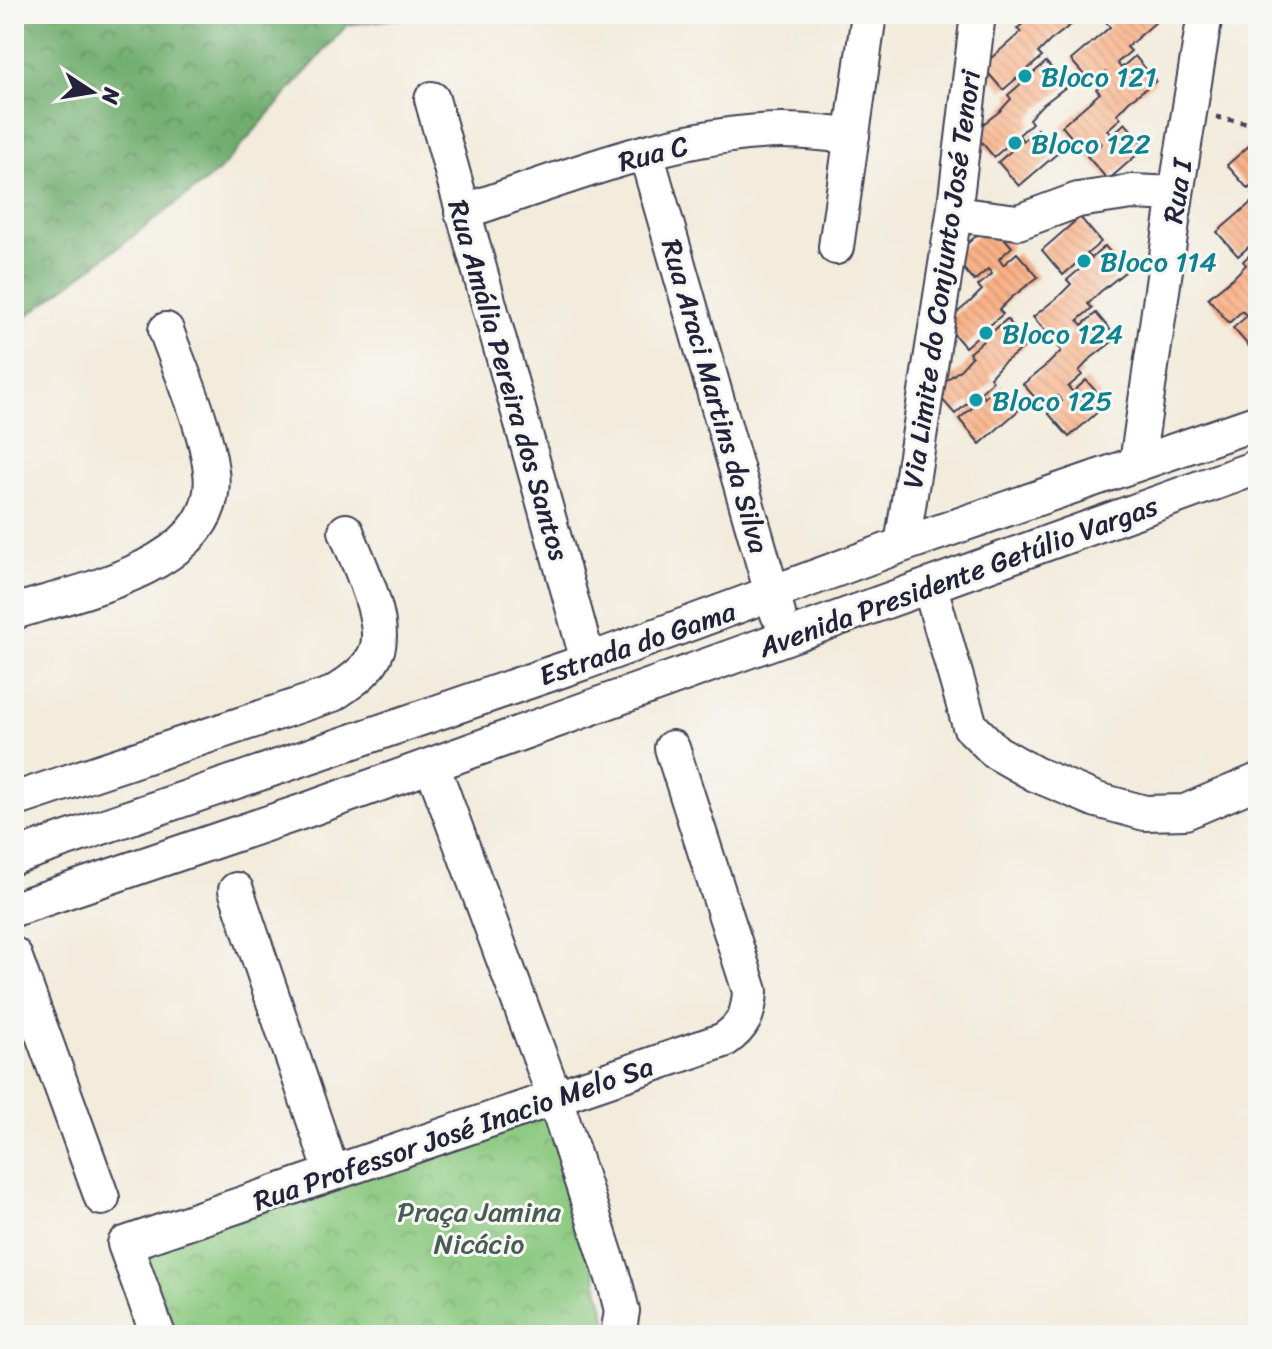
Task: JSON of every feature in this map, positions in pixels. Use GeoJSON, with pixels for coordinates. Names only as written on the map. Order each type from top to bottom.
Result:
{"type":"FeatureCollection","features":[{"type":"Feature","properties":{"kind":"street"},"geometry":{"type":"LineString","coordinates":[[836,247],[869,14]]}},
{"type":"Feature","properties":{"kind":"street","name":"Via Limite do Conjunto José Tenori"},"geometry":{"type":"LineString","coordinates":[[902,545],[954,214],[978,14]]}},
{"type":"Feature","properties":{"kind":"street","name":"Rua I"},"geometry":{"type":"LineString","coordinates":[[1137,463],[1205,14]]}},
{"type":"Feature","properties":{"kind":"street","name":"Rua Amália Pereira dos Santos"},"geometry":{"type":"LineString","coordinates":[[432,99],[588,661]]}},
{"type":"Feature","properties":{"kind":"street","name":"Rua C"},"geometry":{"type":"LineString","coordinates":[[462,212],[646,153],[715,137],[793,130],[852,136]]}},
{"type":"Feature","properties":{"kind":"street","name":"Rua Araci Martins da Silva"},"geometry":{"type":"LineString","coordinates":[[646,153],[785,638]]}},
{"type":"Feature","properties":{"kind":"street"},"geometry":{"type":"LineString","coordinates":[[954,214],[1018,222],[1078,200],[1132,192],[1176,194]]}},
{"type":"Feature","properties":{"kind":"street"},"geometry":{"type":"LineString","coordinates":[[14,612],[134,574],[166,555],[199,525],[210,499],[211,472],[198,422],[166,330]]}},
{"type":"Feature","properties":{"kind":"street","name":"Estrada do Gama"},"geometry":{"type":"LineString","coordinates":[[14,857],[588,661],[902,545],[1258,422]]}},
{"type":"Feature","properties":{"kind":"street","name":"Avenida Presidente Getúlio Vargas"},"geometry":{"type":"LineString","coordinates":[[659,683],[1258,467]]}},
{"type":"Feature","properties":{"kind":"street"},"geometry":{"type":"LineString","coordinates":[[14,800],[333,694],[357,678],[377,651],[379,628],[346,531]]}},
{"type":"Feature","properties":{"kind":"street"},"geometry":{"type":"LineString","coordinates":[[930,587],[970,726],[996,752],[1035,774],[1097,800],[1145,813],[1185,812],[1258,781]]}},
{"type":"Feature","properties":{"kind":"street","name":"Estrada do Gama"},"geometry":{"type":"LineString","coordinates":[[14,909],[226,839],[659,683]]}},
{"type":"Feature","properties":{"kind":"street","name":"Rua Professor José Inacio Melo Sa"},"geometry":{"type":"LineString","coordinates":[[158,1335],[125,1244],[724,1040],[744,1021],[750,1007],[750,991],[672,748]]}},
{"type":"Feature","properties":{"kind":"street"},"geometry":{"type":"LineString","coordinates":[[432,765],[555,1098],[616,1287],[620,1323]]}},
{"type":"Feature","properties":{"kind":"street"},"geometry":{"type":"LineString","coordinates":[[236,890],[332,1173]]}},
{"type":"Feature","properties":{"kind":"street"},"geometry":{"type":"LineString","coordinates":[[14,955],[102,1198]]}},
{"type":"Feature","properties":{"kind":"path"},"geometry":{"type":"LineString","coordinates":[[1189,113],[1258,125]]}},
{"type":"Feature","properties":{"kind":"green space"},"geometry":{"type":"Polygon","coordinates":[[[14,14],[430,14],[347,25],[219,171],[14,326],[14,14]]]}},
{"type":"Feature","properties":{"kind":"green space","name":"Praça Jamina Nicácio"},"geometry":{"type":"Polygon","coordinates":[[[551,1095],[610,1335],[155,1335],[125,1229],[551,1095]]]}},
{"type":"Feature","properties":{"kind":"building"},"geometry":{"type":"Polygon","coordinates":[[[1005,14],[1024,14],[1013,23],[1005,14]]]}},
{"type":"Feature","properties":{"kind":"building"},"geometry":{"type":"Polygon","coordinates":[[[1029,14],[1072,14],[1077,20],[1038,53],[1042,57],[1028,69],[1032,74],[1046,62],[1067,86],[1040,107],[1029,119],[1032,123],[1019,135],[1023,141],[1037,129],[1058,153],[1019,186],[998,162],[1012,150],[1008,145],[994,157],[973,132],[1000,111],[1011,99],[1008,95],[1022,83],[1017,78],[1003,90],[982,66],[1021,32],[1017,29],[1031,16],[1029,14]]]}},
{"type":"Feature","properties":{"kind":"building"},"geometry":{"type":"Polygon","coordinates":[[[1116,14],[1165,14],[1127,47],[1131,51],[1117,63],[1121,68],[1135,56],[1156,81],[1129,101],[1117,114],[1121,118],[1107,130],[1112,135],[1125,123],[1146,147],[1108,180],[1087,156],[1101,144],[1097,139],[1083,151],[1062,126],[1100,93],[1096,89],[1110,77],[1106,72],[1092,84],[1071,60],[1110,27],[1106,22],[1116,14]]]}},
{"type":"Feature","properties":{"kind":"building"},"geometry":{"type":"Polygon","coordinates":[[[1258,21],[1258,39],[1249,29],[1258,21]]]}},
{"type":"Feature","properties":{"kind":"building"},"geometry":{"type":"Polygon","coordinates":[[[1258,138],[1258,180],[1248,189],[1227,165],[1258,138]]]}},
{"type":"Feature","properties":{"kind":"building"},"geometry":{"type":"Polygon","coordinates":[[[1258,189],[1258,297],[1253,301],[1258,307],[1258,349],[1254,352],[1233,328],[1247,316],[1242,311],[1229,323],[1208,298],[1246,265],[1243,261],[1256,249],[1252,244],[1238,256],[1217,232],[1255,199],[1252,194],[1258,189]]]}},
{"type":"Feature","properties":{"kind":"building"},"geometry":{"type":"Polygon","coordinates":[[[1080,217],[1101,242],[1087,254],[1092,258],[1105,246],[1126,271],[1088,304],[1092,308],[1078,320],[1082,325],[1096,313],[1117,338],[1090,359],[1079,371],[1082,375],[1068,387],[1073,392],[1086,380],[1107,404],[1069,437],[1048,413],[1062,401],[1058,396],[1044,408],[1023,384],[1061,351],[1058,346],[1072,334],[1067,329],[1054,341],[1033,317],[1071,284],[1067,280],[1081,268],[1077,263],[1063,275],[1042,250],[1080,217]]]}},
{"type":"Feature","properties":{"kind":"building"},"geometry":{"type":"Polygon","coordinates":[[[991,223],[1012,247],[999,259],[1003,265],[1017,253],[1038,277],[999,310],[1003,314],[989,326],[993,331],[1007,319],[1028,344],[1001,365],[990,377],[993,381],[980,393],[984,398],[998,386],[1019,410],[980,444],[959,419],[973,407],[969,402],[955,414],[934,390],[961,369],[972,357],[969,353],[983,341],[979,335],[965,347],[944,323],[982,290],[978,286],[992,274],[988,269],[974,281],[953,256],[991,223]]]}},
{"type":"Feature","properties":{"kind":"place","name":"Bloco 121"},"geometry":{"type":"Point","coordinates":[1025,76]}},
{"type":"Feature","properties":{"kind":"place","name":"Bloco 122"},"geometry":{"type":"Point","coordinates":[1015,143]}},
{"type":"Feature","properties":{"kind":"place","name":"Bloco 114"},"geometry":{"type":"Point","coordinates":[1084,261]}},
{"type":"Feature","properties":{"kind":"place","name":"Bloco 124"},"geometry":{"type":"Point","coordinates":[986,333]}},
{"type":"Feature","properties":{"kind":"place","name":"Bloco 125"},"geometry":{"type":"Point","coordinates":[976,400]}}]}
